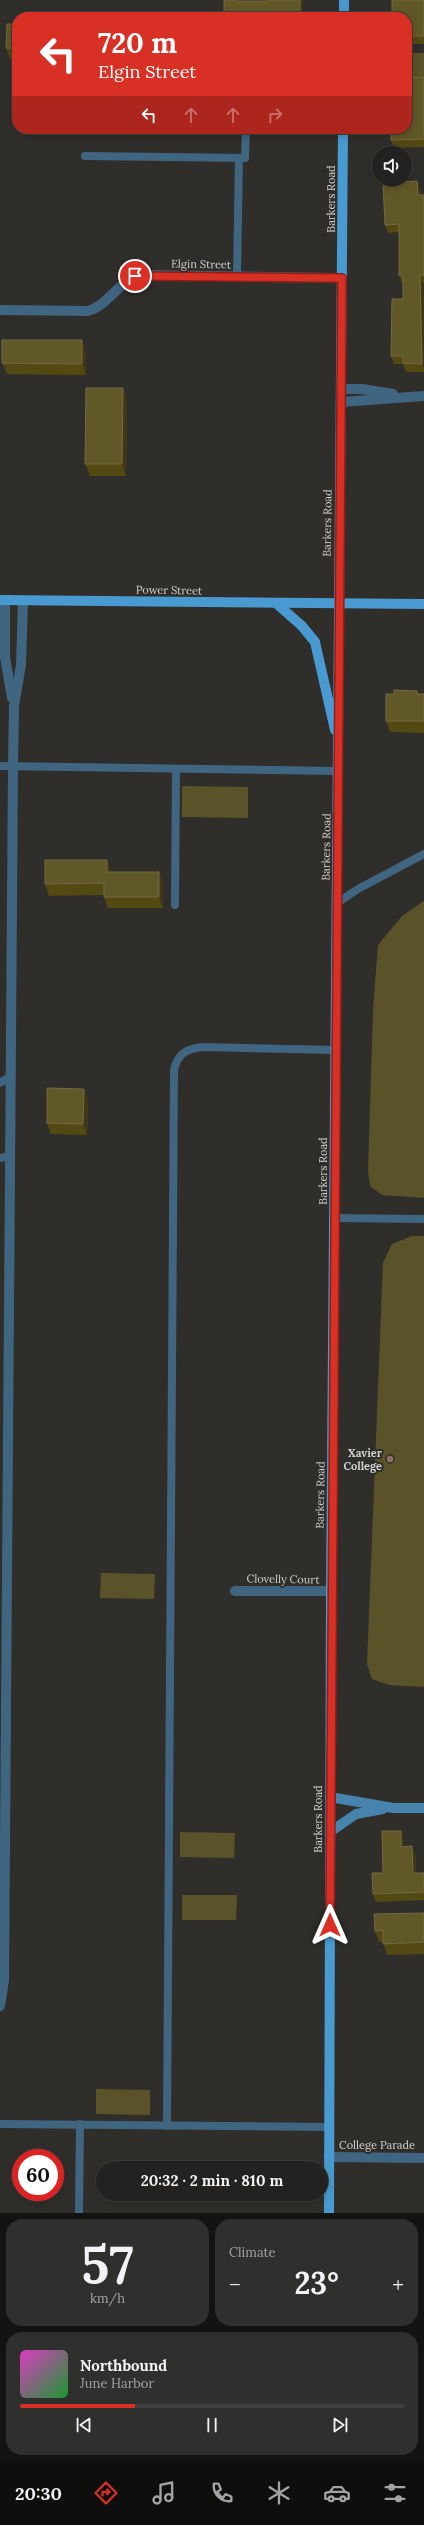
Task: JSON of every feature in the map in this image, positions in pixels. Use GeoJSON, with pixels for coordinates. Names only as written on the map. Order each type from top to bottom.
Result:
{"type":"FeatureCollection","features":[{"type":"Feature","properties":{"kind":"main road"},"geometry":{"type":"LineString","coordinates":[[344,0],[344,12]]}},
{"type":"Feature","properties":{"kind":"main road","name":"Barkers Road"},"geometry":{"type":"LineString","coordinates":[[329,2213],[331,1592],[339,771],[343,134]]}},
{"type":"Feature","properties":{"kind":"main road","name":"Power Street"},"geometry":{"type":"LineString","coordinates":[[2,600],[277,604],[424,604]]}},
{"type":"Feature","properties":{"kind":"main road"},"geometry":{"type":"LineString","coordinates":[[277,604],[302,626],[315,642],[339,747]]}},
{"type":"Feature","properties":{"kind":"street","name":"Elgin Street"},"geometry":{"type":"LineString","coordinates":[[0,310],[88,311],[99,306],[124,282],[135,276],[342,278]]}},
{"type":"Feature","properties":{"kind":"street"},"geometry":{"type":"LineString","coordinates":[[341,389],[362,389],[403,396]]}},
{"type":"Feature","properties":{"kind":"street"},"geometry":{"type":"LineString","coordinates":[[341,402],[403,396],[424,396]]}},
{"type":"Feature","properties":{"kind":"street"},"geometry":{"type":"LineString","coordinates":[[2,600],[5,657],[14,706]]}},
{"type":"Feature","properties":{"kind":"street"},"geometry":{"type":"LineString","coordinates":[[0,2006],[4,1980],[7,1702],[4,1157],[9,1077],[14,706],[21,665],[23,600]]}},
{"type":"Feature","properties":{"kind":"street","name":"Clovelly Court"},"geometry":{"type":"LineString","coordinates":[[235,1591],[331,1592]]}},
{"type":"Feature","properties":{"kind":"street"},"geometry":{"type":"LineString","coordinates":[[330,1797],[393,1808]]}},
{"type":"Feature","properties":{"kind":"street"},"geometry":{"type":"LineString","coordinates":[[330,1832],[356,1814],[393,1808],[424,1808]]}},
{"type":"Feature","properties":{"kind":"street","name":"College Parade"},"geometry":{"type":"LineString","coordinates":[[329,2157],[424,2158]]}},
{"type":"Feature","properties":{"kind":"lane"},"geometry":{"type":"LineString","coordinates":[[85,156],[246,158],[246,134]]}},
{"type":"Feature","properties":{"kind":"lane"},"geometry":{"type":"LineString","coordinates":[[237,276],[238,158]]}},
{"type":"Feature","properties":{"kind":"lane"},"geometry":{"type":"LineString","coordinates":[[0,766],[339,771]]}},
{"type":"Feature","properties":{"kind":"lane"},"geometry":{"type":"LineString","coordinates":[[175,905],[176,769]]}},
{"type":"Feature","properties":{"kind":"lane"},"geometry":{"type":"LineString","coordinates":[[337,903],[358,889],[424,854]]}},
{"type":"Feature","properties":{"kind":"lane"},"geometry":{"type":"LineString","coordinates":[[167,2126],[174,1070],[180,1055],[186,1050],[202,1047],[336,1050]]}},
{"type":"Feature","properties":{"kind":"lane"},"geometry":{"type":"LineString","coordinates":[[0,1083],[9,1077]]}},
{"type":"Feature","properties":{"kind":"lane"},"geometry":{"type":"LineString","coordinates":[[335,1218],[424,1219]]}},
{"type":"Feature","properties":{"kind":"lane"},"geometry":{"type":"LineString","coordinates":[[0,2124],[329,2127]]}},
{"type":"Feature","properties":{"kind":"lane"},"geometry":{"type":"LineString","coordinates":[[79,2213],[80,2124]]}},
{"type":"Feature","properties":{"kind":"shaded area"},"geometry":{"type":"Polygon","coordinates":[[[412,53],[424,53],[424,78],[412,78],[412,53]]]}},
{"type":"Feature","properties":{"kind":"shaded area"},"geometry":{"type":"Polygon","coordinates":[[[182,786],[248,787],[248,818],[182,817],[182,786]]]}},
{"type":"Feature","properties":{"kind":"shaded area"},"geometry":{"type":"Polygon","coordinates":[[[424,901],[424,1198],[382,1195],[370,1186],[368,1171],[373,1010],[378,945],[402,916],[424,901]]]}},
{"type":"Feature","properties":{"kind":"shaded area"},"geometry":{"type":"Polygon","coordinates":[[[412,1236],[424,1236],[424,1687],[389,1685],[372,1679],[367,1664],[383,1263],[392,1244],[412,1236]]]}},
{"type":"Feature","properties":{"kind":"shaded area"},"geometry":{"type":"Polygon","coordinates":[[[101,1573],[155,1574],[154,1599],[100,1598],[101,1573]]]}},
{"type":"Feature","properties":{"kind":"shaded area"},"geometry":{"type":"Polygon","coordinates":[[[180,1832],[235,1833],[234,1858],[180,1857],[180,1832]]]}},
{"type":"Feature","properties":{"kind":"shaded area"},"geometry":{"type":"Polygon","coordinates":[[[182,1895],[237,1895],[236,1920],[182,1920],[182,1895]]]}},
{"type":"Feature","properties":{"kind":"shaded area"},"geometry":{"type":"Polygon","coordinates":[[[96,2089],[150,2090],[150,2115],[96,2114],[96,2089]]]}},
{"type":"Feature","properties":{"kind":"building"},"geometry":{"type":"Polygon","coordinates":[[[224,0],[300,0],[300,12],[224,12],[224,0]]]}},
{"type":"Feature","properties":{"kind":"building"},"geometry":{"type":"Polygon","coordinates":[[[392,0],[424,0],[424,36],[412,36],[412,12],[392,12],[392,0]]]}},
{"type":"Feature","properties":{"kind":"building"},"geometry":{"type":"Polygon","coordinates":[[[7,24],[12,24],[12,48],[6,48],[7,24]]]}},
{"type":"Feature","properties":{"kind":"building"},"geometry":{"type":"Polygon","coordinates":[[[424,77],[424,139],[391,140],[391,134],[412,134],[412,78],[424,77]]]}},
{"type":"Feature","properties":{"kind":"building"},"geometry":{"type":"Polygon","coordinates":[[[412,181],[417,181],[418,195],[424,195],[424,275],[420,275],[422,364],[403,363],[403,356],[391,356],[392,299],[403,299],[403,275],[399,275],[399,224],[385,225],[383,186],[412,186],[412,181]]]}},
{"type":"Feature","properties":{"kind":"building"},"geometry":{"type":"Polygon","coordinates":[[[2,340],[82,340],[82,364],[2,363],[2,340]]]}},
{"type":"Feature","properties":{"kind":"building"},"geometry":{"type":"Polygon","coordinates":[[[86,388],[123,388],[122,464],[85,464],[86,388]]]}},
{"type":"Feature","properties":{"kind":"building"},"geometry":{"type":"Polygon","coordinates":[[[394,690],[417,691],[417,694],[424,694],[424,721],[386,721],[386,694],[394,694],[394,690]]]}},
{"type":"Feature","properties":{"kind":"building"},"geometry":{"type":"Polygon","coordinates":[[[45,860],[107,860],[107,872],[159,872],[159,897],[104,897],[104,883],[45,884],[45,860]]]}},
{"type":"Feature","properties":{"kind":"building"},"geometry":{"type":"Polygon","coordinates":[[[47,1088],[84,1089],[83,1124],[47,1123],[47,1088]]]}},
{"type":"Feature","properties":{"kind":"building"},"geometry":{"type":"Polygon","coordinates":[[[382,1831],[401,1831],[401,1847],[412,1846],[413,1873],[424,1873],[424,1892],[373,1894],[372,1873],[383,1873],[382,1831]]]}},
{"type":"Feature","properties":{"kind":"building"},"geometry":{"type":"Polygon","coordinates":[[[424,1913],[424,1942],[383,1944],[383,1930],[375,1931],[374,1914],[424,1913]]]}},
{"type":"Feature","properties":{"kind":"place","name":"Xavier College"},"geometry":{"type":"Point","coordinates":[390,1459]}},
{"type":"Feature","properties":{"kind":"route"},"geometry":{"type":"LineString","coordinates":[[135,276],[342,278],[331,1592],[330,1925]]}}]}
